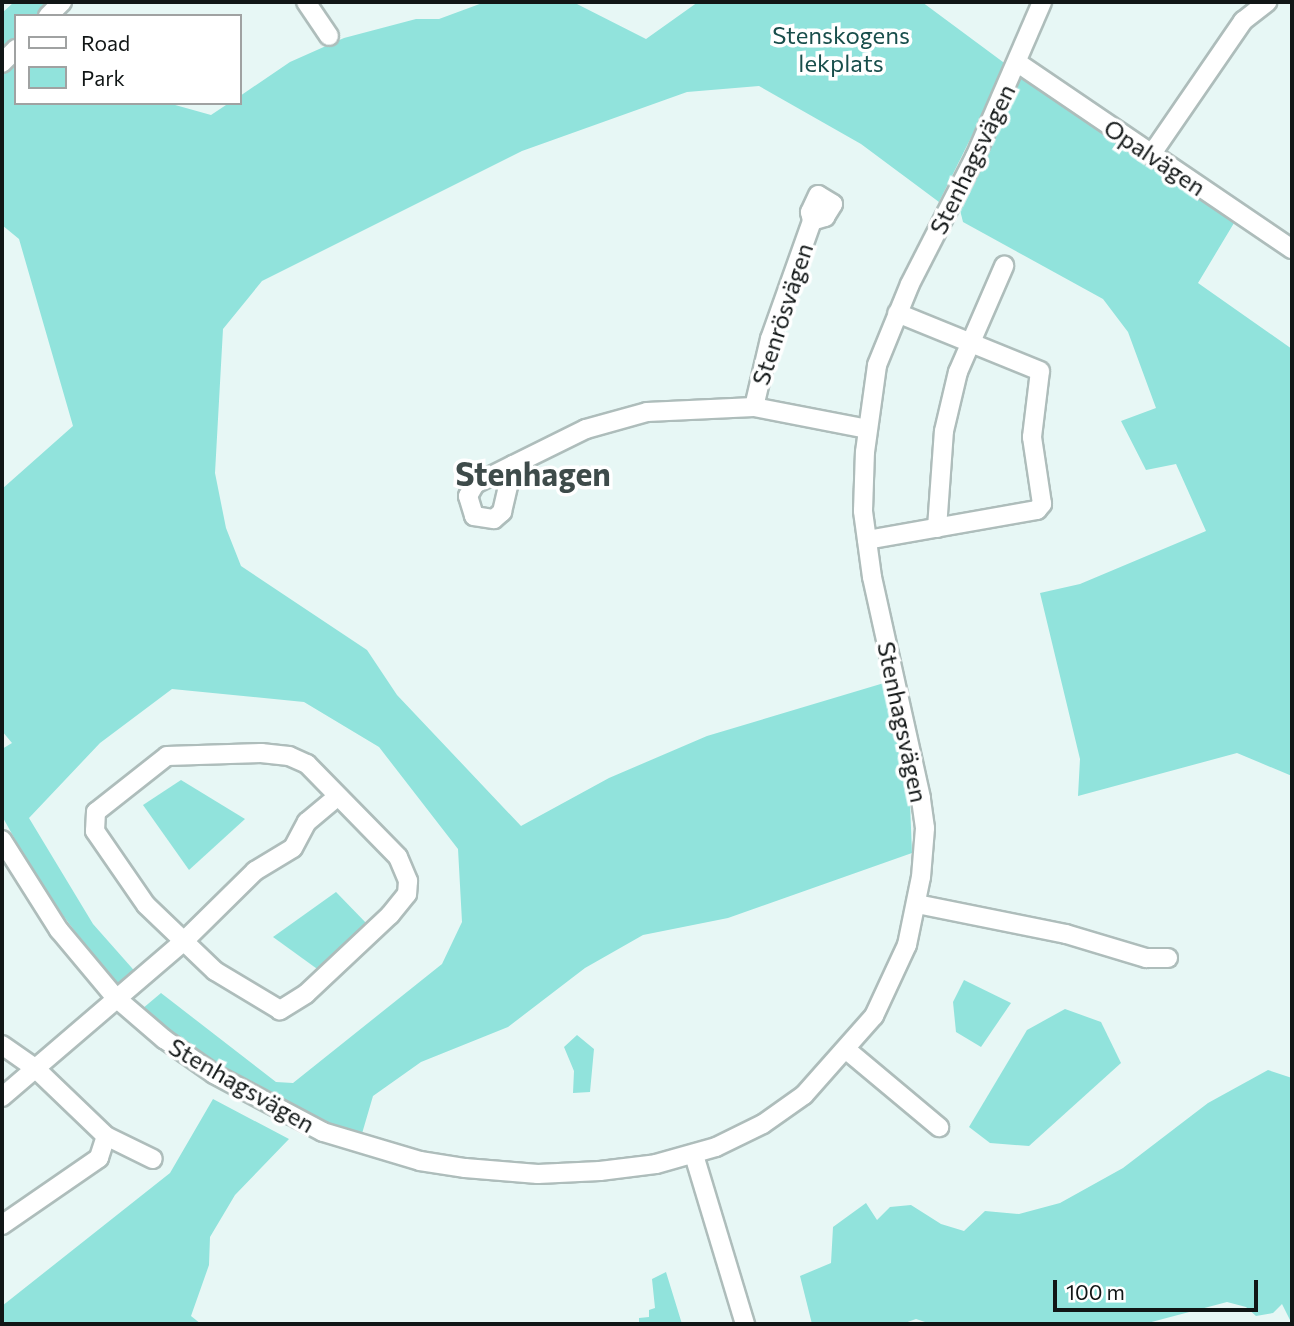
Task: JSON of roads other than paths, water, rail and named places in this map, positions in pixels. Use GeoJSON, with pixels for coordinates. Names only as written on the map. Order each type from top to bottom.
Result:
{"type":"FeatureCollection","features":[{"type":"Feature","properties":{"kind":"street"},"geometry":{"type":"LineString","coordinates":[[306,2],[330,36]]}},
{"type":"Feature","properties":{"kind":"street","name":"Stenhagsvägen"},"geometry":{"type":"LineString","coordinates":[[2,840],[52,921],[115,997],[163,1039],[282,1114],[323,1132],[420,1161],[544,1174],[633,1168],[694,1155],[783,1111],[848,1051],[893,979],[918,904],[925,828],[921,798],[866,540],[867,429],[877,365],[897,313],[1018,63],[1042,2]]}},
{"type":"Feature","properties":{"kind":"street"},"geometry":{"type":"LineString","coordinates":[[1151,155],[1243,21],[1267,2]]}},
{"type":"Feature","properties":{"kind":"street","name":"Opalvägen"},"geometry":{"type":"LineString","coordinates":[[1018,63],[1292,249]]}},
{"type":"Feature","properties":{"kind":"street","name":"Stenrösvägen"},"geometry":{"type":"LineString","coordinates":[[754,407],[770,340],[812,221]]}},
{"type":"Feature","properties":{"kind":"street"},"geometry":{"type":"LineString","coordinates":[[937,528],[944,431],[970,339],[1004,266]]}},
{"type":"Feature","properties":{"kind":"street"},"geometry":{"type":"LineString","coordinates":[[866,540],[1037,510],[1042,503],[1032,437],[1040,371],[970,339],[897,313]]}},
{"type":"Feature","properties":{"kind":"street","name":"Stenrösvägen"},"geometry":{"type":"LineString","coordinates":[[513,465],[574,434],[628,417],[680,408],[754,407],[867,429]]}},
{"type":"Feature","properties":{"kind":"street"},"geometry":{"type":"LineString","coordinates":[[167,756],[289,756],[307,764],[398,857],[408,881],[407,894],[390,915],[295,1004],[280,1010],[215,971],[184,941],[146,905],[94,831],[96,812],[167,756]]}},
{"type":"Feature","properties":{"kind":"street"},"geometry":{"type":"LineString","coordinates":[[2,1097],[115,997],[184,941],[255,870],[293,848],[307,822],[338,796]]}},
{"type":"Feature","properties":{"kind":"street"},"geometry":{"type":"LineString","coordinates":[[918,904],[1066,934],[1146,958],[1168,958]]}},
{"type":"Feature","properties":{"kind":"street"},"geometry":{"type":"LineString","coordinates":[[2,1045],[34,1067],[106,1136],[153,1159]]}},
{"type":"Feature","properties":{"kind":"street"},"geometry":{"type":"LineString","coordinates":[[848,1051],[940,1127]]}},
{"type":"Feature","properties":{"kind":"street"},"geometry":{"type":"LineString","coordinates":[[2,1225],[99,1157],[106,1136]]}},
{"type":"Feature","properties":{"kind":"street"},"geometry":{"type":"LineString","coordinates":[[694,1155],[745,1324]]}},
{"type":"Feature","properties":{"kind":"district","name":"Stenhagen"},"geometry":{"type":"Point","coordinates":[533,473]}},
{"type":"Feature","properties":{"kind":"park label","name":"Stenskogens lekplats"},"geometry":{"type":"Point","coordinates":[841,49]}}]}
